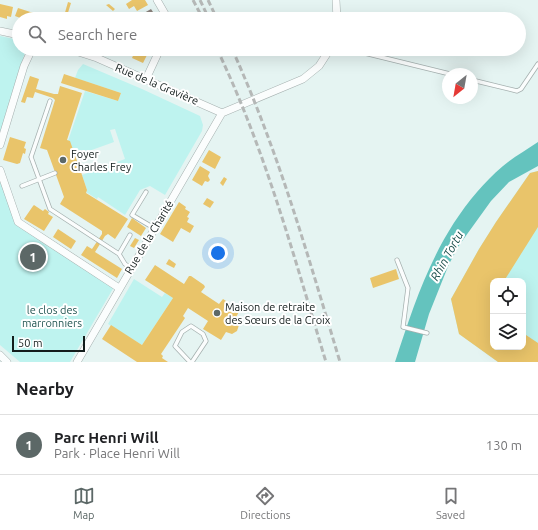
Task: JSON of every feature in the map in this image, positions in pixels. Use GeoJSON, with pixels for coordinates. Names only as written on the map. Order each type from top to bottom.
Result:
{"type":"FeatureCollection","features":[{"type":"Feature","properties":{"kind":"street"},"geometry":{"type":"LineString","coordinates":[[157,0],[164,12]]}},
{"type":"Feature","properties":{"kind":"street"},"geometry":{"type":"LineString","coordinates":[[336,0],[337,12]]}},
{"type":"Feature","properties":{"kind":"street"},"geometry":{"type":"LineString","coordinates":[[0,31],[12,34]]}},
{"type":"Feature","properties":{"kind":"street"},"geometry":{"type":"LineString","coordinates":[[0,145],[24,66],[29,56]]}},
{"type":"Feature","properties":{"kind":"street","name":"Rue de la Gravière"},"geometry":{"type":"LineString","coordinates":[[91,56],[222,113]]}},
{"type":"Feature","properties":{"kind":"street"},"geometry":{"type":"LineString","coordinates":[[146,79],[157,56]]}},
{"type":"Feature","properties":{"kind":"street"},"geometry":{"type":"LineString","coordinates":[[222,113],[303,79],[319,66],[325,56]]}},
{"type":"Feature","properties":{"kind":"street","name":"Rue de la Charité"},"geometry":{"type":"LineString","coordinates":[[77,362],[222,113]]}},
{"type":"Feature","properties":{"kind":"street"},"geometry":{"type":"LineString","coordinates":[[0,170],[18,222],[120,288]]}},
{"type":"Feature","properties":{"kind":"street"},"geometry":{"type":"LineString","coordinates":[[0,355],[7,362]]}},
{"type":"Feature","properties":{"kind":"lane"},"geometry":{"type":"LineString","coordinates":[[377,56],[442,72]]}},
{"type":"Feature","properties":{"kind":"lane"},"geometry":{"type":"LineString","coordinates":[[478,81],[517,91],[521,89],[538,64]]}},
{"type":"Feature","properties":{"kind":"lane"},"geometry":{"type":"LineString","coordinates":[[50,102],[31,157],[50,209],[119,254],[125,264],[131,268]]}},
{"type":"Feature","properties":{"kind":"lane"},"geometry":{"type":"LineString","coordinates":[[22,186],[55,173]]}},
{"type":"Feature","properties":{"kind":"lane"},"geometry":{"type":"LineString","coordinates":[[146,192],[132,215],[154,228]]}},
{"type":"Feature","properties":{"kind":"lane"},"geometry":{"type":"LineString","coordinates":[[119,254],[130,235]]}},
{"type":"Feature","properties":{"kind":"lane"},"geometry":{"type":"LineString","coordinates":[[398,260],[408,288],[403,327],[427,333]]}},
{"type":"Feature","properties":{"kind":"lane"},"geometry":{"type":"LineString","coordinates":[[191,326],[203,334],[206,341],[191,362],[175,346],[182,332],[191,326]]}},
{"type":"Feature","properties":{"kind":"green space"},"geometry":{"type":"Polygon","coordinates":[[[0,36],[12,39],[12,56],[24,56],[0,136],[0,36]]]}},
{"type":"Feature","properties":{"kind":"green space"},"geometry":{"type":"Polygon","coordinates":[[[83,64],[200,116],[203,125],[202,131],[165,195],[150,186],[140,190],[125,215],[98,197],[97,199],[86,192],[87,190],[82,175],[125,159],[115,129],[110,130],[114,142],[75,156],[68,141],[85,91],[118,101],[121,93],[75,78],[78,70],[83,64]]]}},
{"type":"Feature","properties":{"kind":"green space"},"geometry":{"type":"Polygon","coordinates":[[[538,171],[538,362],[498,362],[459,334],[451,299],[496,222],[530,173],[538,171]]]}},
{"type":"Feature","properties":{"kind":"green space","name":"le clos des marronniers"},"geometry":{"type":"Polygon","coordinates":[[[0,180],[16,224],[114,287],[70,362],[20,362],[0,345],[0,180]]]}},
{"type":"Feature","properties":{"kind":"green space"},"geometry":{"type":"Polygon","coordinates":[[[134,279],[162,297],[165,293],[173,298],[142,345],[108,324],[134,279]]]}},
{"type":"Feature","properties":{"kind":"water","name":"Rhin Tortu"},"geometry":{"type":"Polygon","coordinates":[[[538,142],[538,166],[509,182],[491,201],[460,244],[449,264],[429,314],[415,362],[395,362],[427,273],[437,252],[462,211],[492,175],[538,142]]]}},
{"type":"Feature","properties":{"kind":"building: Homes"},"geometry":{"type":"Polygon","coordinates":[[[132,0],[145,0],[148,5],[137,11],[134,6],[129,9],[126,4],[132,0]]]}},
{"type":"Feature","properties":{"kind":"building: Homes"},"geometry":{"type":"Polygon","coordinates":[[[68,2],[71,3],[68,12],[65,12],[68,2]]]}},
{"type":"Feature","properties":{"kind":"building: Homes"},"geometry":{"type":"Polygon","coordinates":[[[0,4],[13,7],[11,17],[7,16],[7,19],[0,17],[0,4]]]}},
{"type":"Feature","properties":{"kind":"building: Homes"},"geometry":{"type":"Polygon","coordinates":[[[109,4],[115,9],[113,11],[106,5],[109,4]]]}},
{"type":"Feature","properties":{"kind":"building: Homes"},"geometry":{"type":"Polygon","coordinates":[[[18,8],[30,12],[16,12],[18,8]]]}},
{"type":"Feature","properties":{"kind":"building: Homes"},"geometry":{"type":"Polygon","coordinates":[[[133,56],[146,56],[143,63],[132,58],[133,56]]]}},
{"type":"Feature","properties":{"kind":"building: Homes"},"geometry":{"type":"Polygon","coordinates":[[[64,74],[121,93],[118,101],[61,83],[64,74]]]}},
{"type":"Feature","properties":{"kind":"building: Homes","name":"Foyer Charles Frey"},"geometry":{"type":"Polygon","coordinates":[[[30,76],[39,79],[36,89],[58,94],[60,86],[82,93],[67,140],[70,141],[87,190],[86,193],[128,219],[115,239],[108,234],[105,236],[95,252],[122,269],[117,278],[81,255],[87,246],[92,249],[102,234],[102,231],[60,204],[64,197],[47,150],[40,148],[55,100],[35,92],[33,98],[27,97],[25,103],[21,102],[30,76]]]}},
{"type":"Feature","properties":{"kind":"building: Homes"},"geometry":{"type":"Polygon","coordinates":[[[10,137],[26,142],[24,148],[26,149],[25,154],[23,153],[20,163],[17,164],[3,160],[10,137]]]}},
{"type":"Feature","properties":{"kind":"building: Homes"},"geometry":{"type":"Polygon","coordinates":[[[209,150],[221,157],[215,169],[202,162],[209,150]]]}},
{"type":"Feature","properties":{"kind":"building: Homes"},"geometry":{"type":"Polygon","coordinates":[[[200,166],[210,172],[208,176],[210,180],[208,182],[205,181],[202,186],[192,180],[200,166]]]}},
{"type":"Feature","properties":{"kind":"building: Homes"},"geometry":{"type":"Polygon","coordinates":[[[538,171],[538,227],[506,278],[490,278],[490,350],[526,350],[526,335],[538,343],[538,362],[498,362],[459,334],[451,299],[479,249],[530,173],[538,171]]]}},
{"type":"Feature","properties":{"kind":"building: Homes"},"geometry":{"type":"Polygon","coordinates":[[[224,177],[227,179],[223,186],[220,183],[224,177]]]}},
{"type":"Feature","properties":{"kind":"building: Homes"},"geometry":{"type":"Polygon","coordinates":[[[207,198],[214,202],[210,208],[203,204],[207,198]]]}},
{"type":"Feature","properties":{"kind":"building: Homes"},"geometry":{"type":"Polygon","coordinates":[[[179,202],[190,212],[187,217],[189,218],[187,222],[194,226],[190,233],[181,228],[173,242],[160,234],[179,202]]]}},
{"type":"Feature","properties":{"kind":"building: Homes"},"geometry":{"type":"Polygon","coordinates":[[[34,205],[43,211],[45,209],[49,212],[48,214],[53,217],[44,231],[24,219],[34,205]]]}},
{"type":"Feature","properties":{"kind":"building: Homes"},"geometry":{"type":"Polygon","coordinates":[[[132,218],[146,228],[141,236],[127,227],[132,218]]]}},
{"type":"Feature","properties":{"kind":"building: Homes"},"geometry":{"type":"Polygon","coordinates":[[[58,229],[76,241],[71,249],[53,237],[58,229]]]}},
{"type":"Feature","properties":{"kind":"building: Homes"},"geometry":{"type":"Polygon","coordinates":[[[135,238],[139,240],[134,248],[130,246],[135,238]]]}},
{"type":"Feature","properties":{"kind":"building: Homes"},"geometry":{"type":"Polygon","coordinates":[[[169,259],[176,264],[174,268],[166,264],[169,259]]]}},
{"type":"Feature","properties":{"kind":"building: Homes","name":"Maison de retraite des Sœurs de la Croix"},"geometry":{"type":"Polygon","coordinates":[[[155,265],[184,284],[189,276],[191,276],[204,285],[205,287],[201,292],[219,304],[223,299],[240,310],[235,319],[239,325],[237,331],[232,334],[226,332],[221,340],[203,329],[208,321],[188,308],[183,316],[185,318],[161,354],[163,356],[162,358],[168,362],[137,362],[102,339],[111,325],[142,345],[173,298],[145,280],[155,265]]]}},
{"type":"Feature","properties":{"kind":"building: Homes"},"geometry":{"type":"Polygon","coordinates":[[[396,269],[399,279],[373,288],[370,278],[396,269]]]}},
{"type":"Feature","properties":{"kind":"building: Industry"},"geometry":{"type":"Polygon","coordinates":[[[151,9],[153,12],[146,12],[151,9]]]}},
{"type":"Feature","properties":{"kind":"railway"},"geometry":{"type":"LineString","coordinates":[[193,0],[199,12]]}},
{"type":"Feature","properties":{"kind":"railway"},"geometry":{"type":"LineString","coordinates":[[200,0],[206,12]]}},
{"type":"Feature","properties":{"kind":"railway"},"geometry":{"type":"LineString","coordinates":[[208,0],[214,12]]}},
{"type":"Feature","properties":{"kind":"railway"},"geometry":{"type":"LineString","coordinates":[[220,56],[250,125],[278,204],[326,362]]}},
{"type":"Feature","properties":{"kind":"railway"},"geometry":{"type":"LineString","coordinates":[[235,56],[249,87],[278,164],[304,243],[340,362]]}},
{"type":"Feature","properties":{"kind":"place","name":"Foyer Charles Frey"},"geometry":{"type":"Point","coordinates":[63,160]}},
{"type":"Feature","properties":{"kind":"place","name":"Parc Henri Will"},"geometry":{"type":"Point","coordinates":[33,257]}},
{"type":"Feature","properties":{"kind":"place","name":"Maison de retraite des Sœurs de la Croix"},"geometry":{"type":"Point","coordinates":[217,313]}}]}
